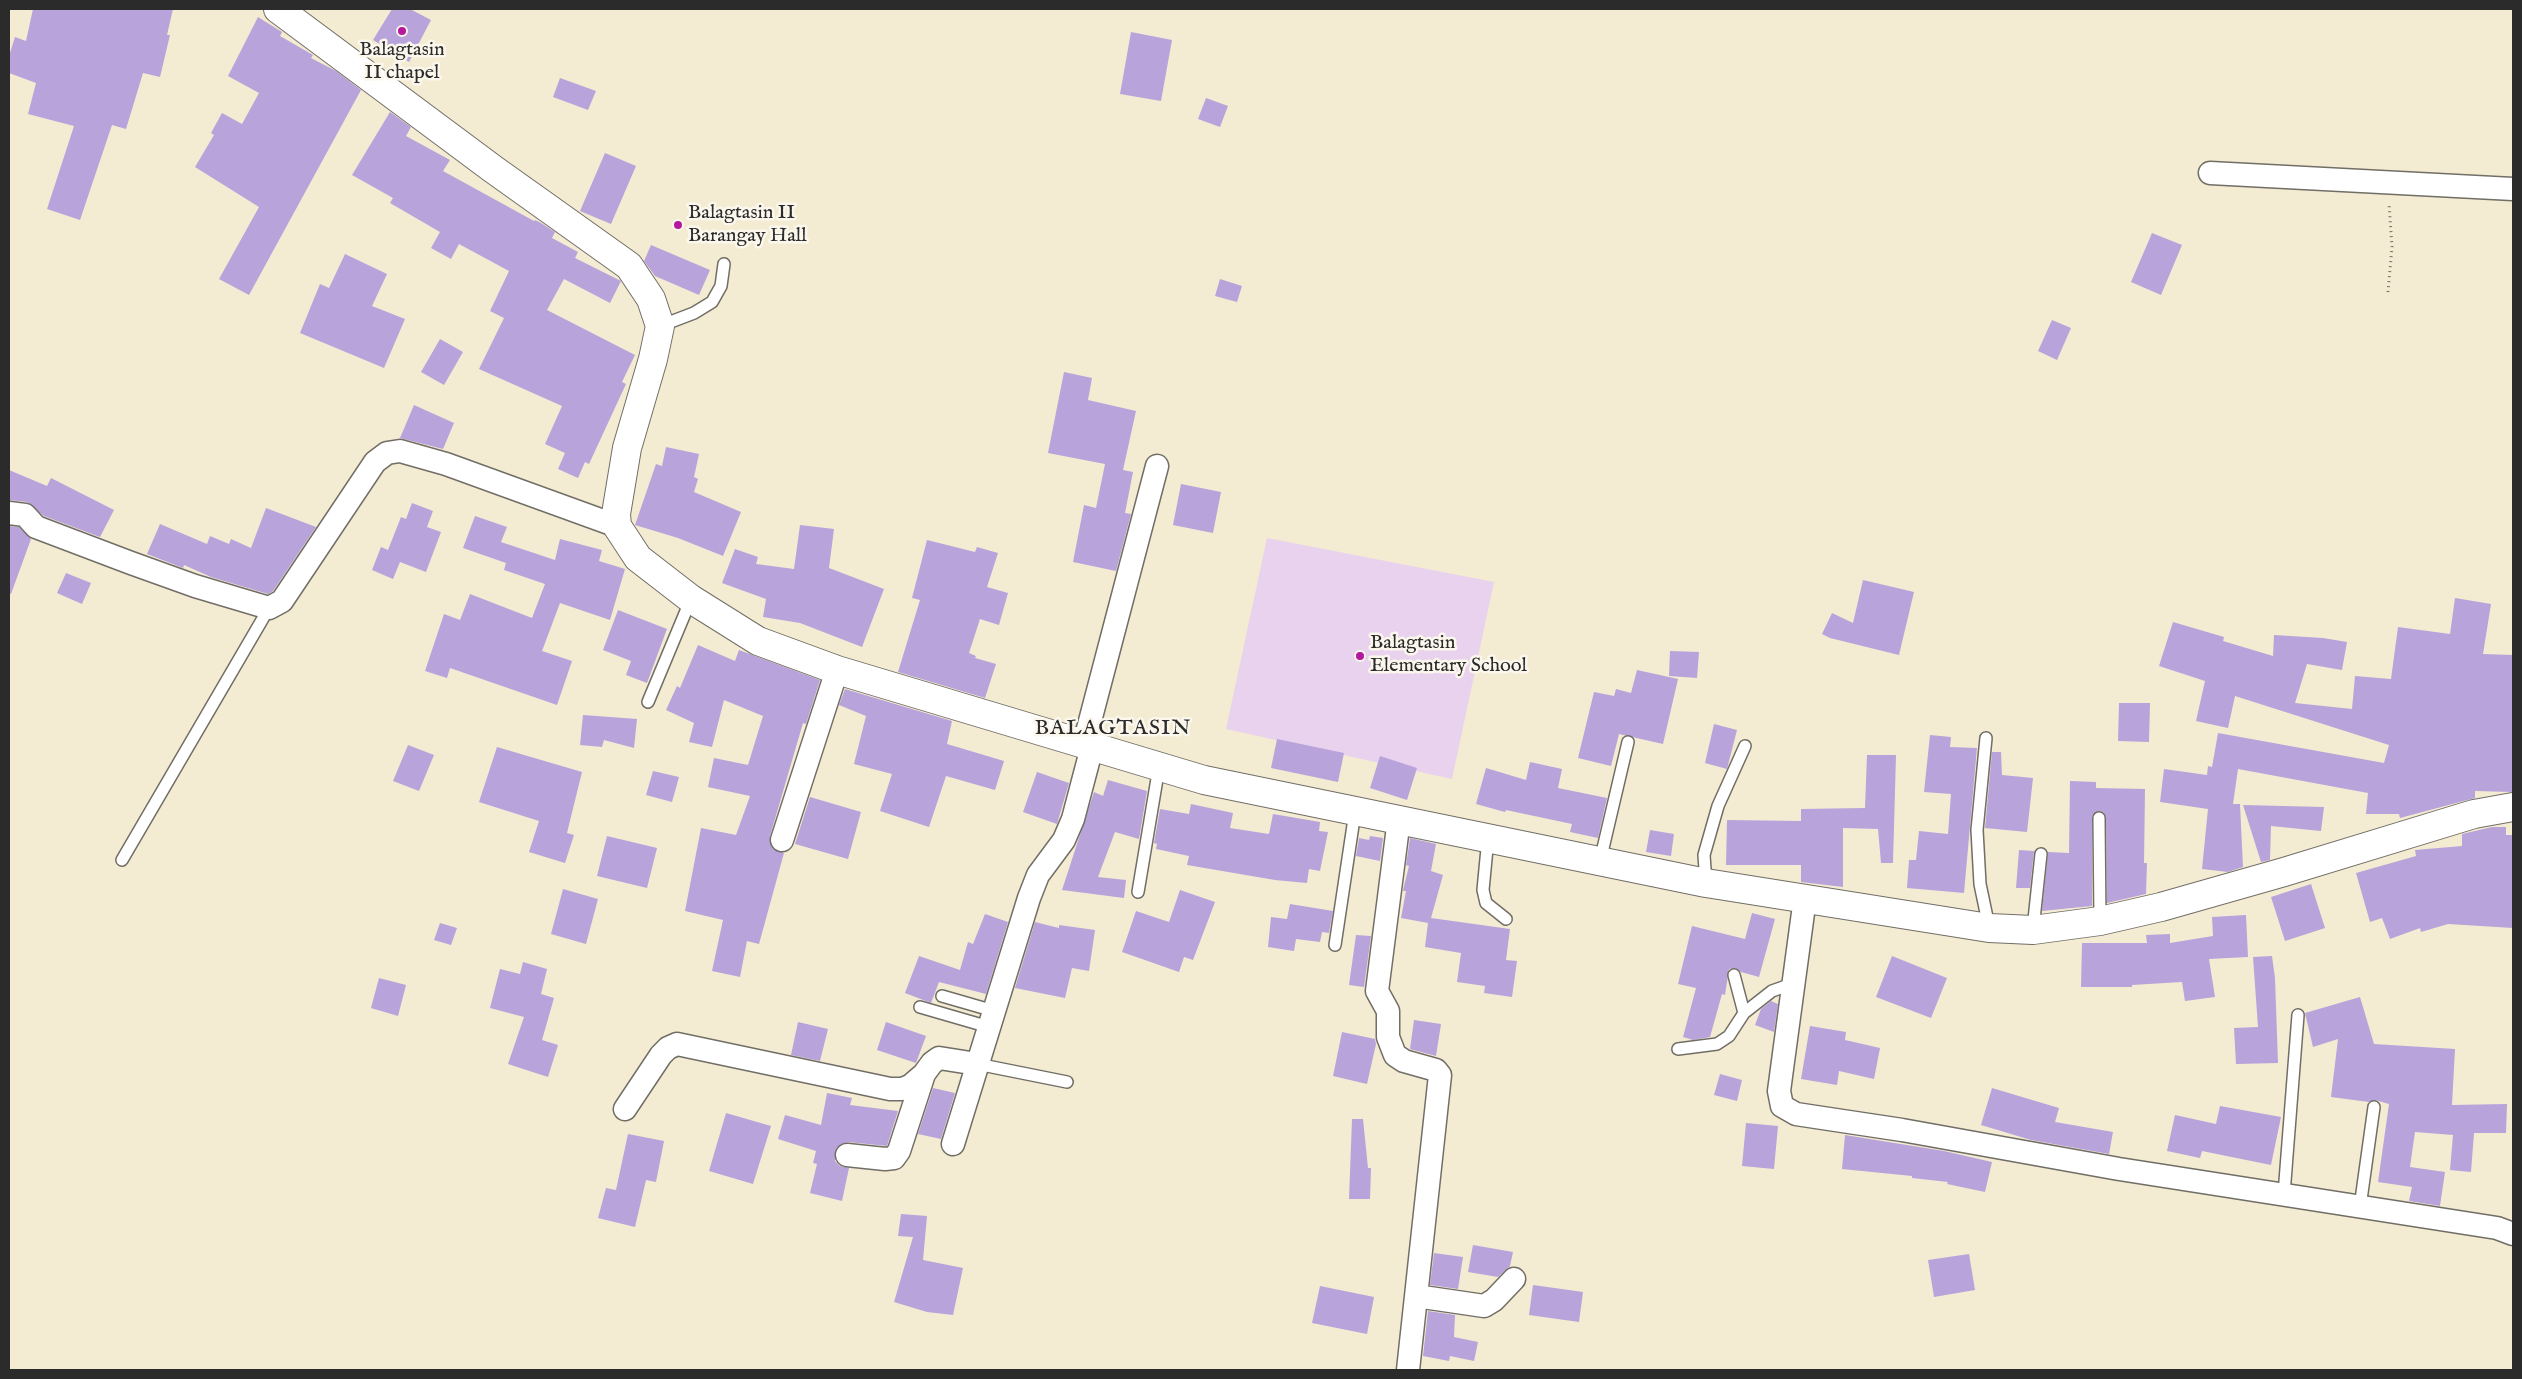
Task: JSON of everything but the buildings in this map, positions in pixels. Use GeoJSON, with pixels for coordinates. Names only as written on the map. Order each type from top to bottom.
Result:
{"type":"FeatureCollection","features":[{"type":"Feature","properties":{"kind":"street"},"geometry":{"type":"LineString","coordinates":[[278,9],[493,169],[629,266],[651,299],[660,326],[653,359],[627,448],[616,514],[617,526],[638,558],[691,600],[758,641],[837,670],[1204,780],[1706,883],[1989,928],[2033,930],[2100,921],[2161,907],[2275,875],[2474,814],[2513,807]]}},
{"type":"Feature","properties":{"kind":"street"},"geometry":{"type":"LineString","coordinates":[[2210,173],[2513,189]]}},
{"type":"Feature","properties":{"kind":"street"},"geometry":{"type":"LineString","coordinates":[[9,513],[25,515],[36,527],[131,563],[195,586],[269,608],[282,601],[375,462],[387,453],[400,451],[446,464],[617,526]]}},
{"type":"Feature","properties":{"kind":"street"},"geometry":{"type":"LineString","coordinates":[[953,1144],[1028,898],[1038,875],[1064,840],[1073,819],[1088,746],[1157,466]]}},
{"type":"Feature","properties":{"kind":"street"},"geometry":{"type":"LineString","coordinates":[[782,840],[837,670]]}},
{"type":"Feature","properties":{"kind":"street"},"geometry":{"type":"LineString","coordinates":[[1399,819],[1376,991],[1388,1011],[1388,1037],[1395,1055],[1404,1061],[1436,1070],[1440,1074],[1408,1370]]}},
{"type":"Feature","properties":{"kind":"street"},"geometry":{"type":"LineString","coordinates":[[1805,898],[1778,1091],[1782,1106],[1796,1114],[1902,1130],[2119,1170],[2497,1228],[2513,1234]]}},
{"type":"Feature","properties":{"kind":"street"},"geometry":{"type":"LineString","coordinates":[[625,1109],[661,1055],[668,1048],[677,1044],[890,1089],[902,1089],[910,1086],[939,1058],[977,1064]]}},
{"type":"Feature","properties":{"kind":"street"},"geometry":{"type":"LineString","coordinates":[[847,1155],[885,1159],[894,1158],[899,1151],[924,1074]]}},
{"type":"Feature","properties":{"kind":"street"},"geometry":{"type":"LineString","coordinates":[[1416,1296],[1484,1306],[1494,1300],[1514,1279]]}},
{"type":"Feature","properties":{"kind":"lane"},"geometry":{"type":"LineString","coordinates":[[660,326],[694,313],[712,302],[721,286],[724,264]]}},
{"type":"Feature","properties":{"kind":"lane"},"geometry":{"type":"LineString","coordinates":[[648,702],[691,600]]}},
{"type":"Feature","properties":{"kind":"lane"},"geometry":{"type":"LineString","coordinates":[[122,860],[269,608]]}},
{"type":"Feature","properties":{"kind":"lane"},"geometry":{"type":"LineString","coordinates":[[1986,738],[1977,830],[1980,884],[1989,928]]}},
{"type":"Feature","properties":{"kind":"lane"},"geometry":{"type":"LineString","coordinates":[[1600,861],[1628,742]]}},
{"type":"Feature","properties":{"kind":"lane"},"geometry":{"type":"LineString","coordinates":[[1706,883],[1704,855],[1713,823],[1718,806],[1745,746]]}},
{"type":"Feature","properties":{"kind":"lane"},"geometry":{"type":"LineString","coordinates":[[1138,892],[1160,767]]}},
{"type":"Feature","properties":{"kind":"lane"},"geometry":{"type":"LineString","coordinates":[[1335,945],[1356,810]]}},
{"type":"Feature","properties":{"kind":"lane"},"geometry":{"type":"LineString","coordinates":[[2099,818],[2100,921]]}},
{"type":"Feature","properties":{"kind":"lane"},"geometry":{"type":"LineString","coordinates":[[1488,838],[1483,890],[1486,903],[1506,919]]}},
{"type":"Feature","properties":{"kind":"lane"},"geometry":{"type":"LineString","coordinates":[[2033,930],[2041,854]]}},
{"type":"Feature","properties":{"kind":"lane"},"geometry":{"type":"LineString","coordinates":[[1734,975],[1744,1013]]}},
{"type":"Feature","properties":{"kind":"lane"},"geometry":{"type":"LineString","coordinates":[[1678,1049],[1717,1044],[1729,1036],[1744,1013],[1772,991],[1792,984]]}},
{"type":"Feature","properties":{"kind":"lane"},"geometry":{"type":"LineString","coordinates":[[942,996],[991,1019]]}},
{"type":"Feature","properties":{"kind":"lane"},"geometry":{"type":"LineString","coordinates":[[920,1007],[991,1019]]}},
{"type":"Feature","properties":{"kind":"lane"},"geometry":{"type":"LineString","coordinates":[[2284,1194],[2298,1015]]}},
{"type":"Feature","properties":{"kind":"lane"},"geometry":{"type":"LineString","coordinates":[[977,1064],[1067,1082]]}},
{"type":"Feature","properties":{"kind":"lane"},"geometry":{"type":"LineString","coordinates":[[2360,1207],[2374,1107]]}},
{"type":"Feature","properties":{"kind":"path"},"geometry":{"type":"LineString","coordinates":[[2388,183],[2392,247],[2388,292]]}},
{"type":"Feature","properties":{"kind":"shaded area","name":"Balagtasin Elementary School"},"geometry":{"type":"Polygon","coordinates":[[[1267,538],[1494,582],[1452,779],[1226,729],[1267,538]]]}},
{"type":"Feature","properties":{"kind":"place","name":"Balagtasin II chapel"},"geometry":{"type":"Point","coordinates":[402,31]}},
{"type":"Feature","properties":{"kind":"place","name":"Balagtasin II Barangay Hall"},"geometry":{"type":"Point","coordinates":[678,225]}},
{"type":"Feature","properties":{"kind":"place","name":"Balagtasin Elementary School"},"geometry":{"type":"Point","coordinates":[1360,656]}},
{"type":"Feature","properties":{"kind":"district","name":"BALAGTASIN"},"geometry":{"type":"Point","coordinates":[1113,729]}}]}
